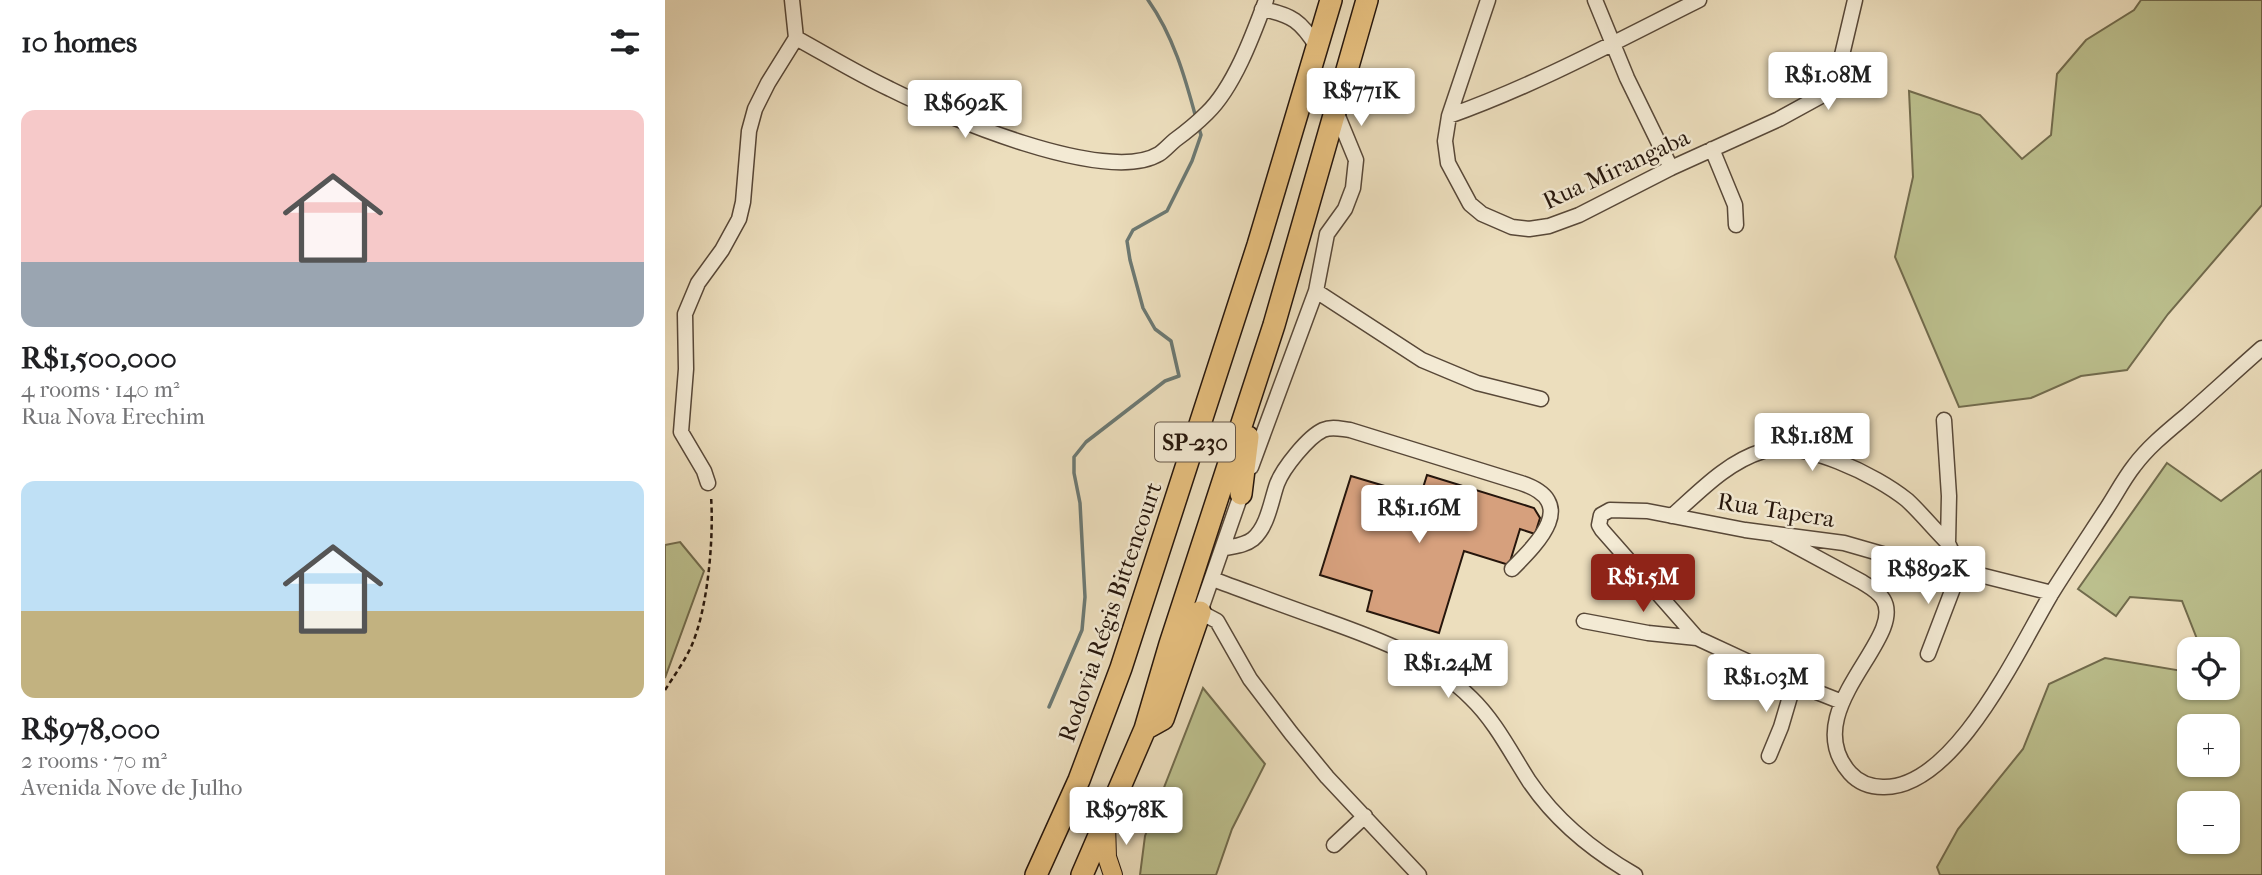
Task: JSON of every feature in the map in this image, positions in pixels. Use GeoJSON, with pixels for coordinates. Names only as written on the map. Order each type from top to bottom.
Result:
{"type":"FeatureCollection","features":[{"type":"Feature","properties":{"kind":"highway","name":"Rodovia Régis Bittencourt"},"geometry":{"type":"LineString","coordinates":[[1036,875],[1079,780],[1121,668],[1258,245],[1331,0]]}},
{"type":"Feature","properties":{"kind":"highway","name":"SP-230"},"geometry":{"type":"LineString","coordinates":[[1082,875],[1145,729],[1274,325],[1367,0]]}},
{"type":"Feature","properties":{"kind":"highway"},"geometry":{"type":"LineString","coordinates":[[1241,494],[1249,427],[1274,325]]}},
{"type":"Feature","properties":{"kind":"highway"},"geometry":{"type":"LineString","coordinates":[[1145,729],[1163,719],[1200,612]]}},
{"type":"Feature","properties":{"kind":"main road"},"geometry":{"type":"LineString","coordinates":[[1106,823],[1107,857],[1113,875]]}},
{"type":"Feature","properties":{"kind":"street"},"geometry":{"type":"LineString","coordinates":[[708,482],[681,432],[686,369],[685,314],[698,283],[722,250],[739,219],[749,131],[755,109],[796,38],[792,0]]}},
{"type":"Feature","properties":{"kind":"street","name":"Rua Mirangaba"},"geometry":{"type":"LineString","coordinates":[[1488,0],[1449,116],[1445,141],[1448,163],[1470,204],[1482,214],[1511,227],[1529,229],[1549,226],[1579,215],[1779,119],[1821,96],[1831,86],[1838,72],[1856,0]]}},
{"type":"Feature","properties":{"kind":"street"},"geometry":{"type":"LineString","coordinates":[[1595,0],[1627,78],[1671,169]]}},
{"type":"Feature","properties":{"kind":"street"},"geometry":{"type":"LineString","coordinates":[[1449,116],[1499,98],[1699,0]]}},
{"type":"Feature","properties":{"kind":"street"},"geometry":{"type":"LineString","coordinates":[[796,38],[891,90],[957,119],[1046,150],[1094,161],[1144,160],[1159,154],[1196,123],[1216,102],[1234,74],[1264,5],[1293,17],[1317,47]]}},
{"type":"Feature","properties":{"kind":"street"},"geometry":{"type":"LineString","coordinates":[[1335,109],[1356,160],[1353,188],[1345,209],[1328,234],[1316,292],[1200,612],[1217,621],[1250,679],[1291,733],[1419,875]]}},
{"type":"Feature","properties":{"kind":"street"},"geometry":{"type":"LineString","coordinates":[[1713,149],[1735,205],[1736,226]]}},
{"type":"Feature","properties":{"kind":"street"},"geometry":{"type":"LineString","coordinates":[[1316,292],[1422,360],[1477,383],[1541,399]]}},
{"type":"Feature","properties":{"kind":"street"},"geometry":{"type":"LineString","coordinates":[[1775,535],[1869,587],[1884,600],[1885,622],[1836,714],[1837,744],[1840,757],[1850,773],[1863,783],[1874,787],[1888,787],[1915,779],[1960,743],[2132,468],[2149,448],[2262,348]]}},
{"type":"Feature","properties":{"kind":"street"},"geometry":{"type":"LineString","coordinates":[[1944,420],[1949,495],[1948,543]]}},
{"type":"Feature","properties":{"kind":"street"},"geometry":{"type":"LineString","coordinates":[[1222,549],[1245,544],[1255,537],[1262,527],[1285,468],[1313,437],[1324,430],[1335,428],[1423,452],[1537,488],[1544,493],[1549,501],[1549,523],[1535,545],[1512,569]]}},
{"type":"Feature","properties":{"kind":"street"},"geometry":{"type":"LineString","coordinates":[[1672,516],[1723,471],[1762,451],[1785,449],[1803,452],[1851,467],[1906,499],[1948,543],[1960,570],[1928,654]]}},
{"type":"Feature","properties":{"kind":"street","name":"Rua Tapera"},"geometry":{"type":"LineString","coordinates":[[1697,638],[1609,538],[1599,525],[1601,514],[1629,509],[1775,535],[1844,543],[1929,568],[1960,570],[2052,593]]}},
{"type":"Feature","properties":{"kind":"street"},"geometry":{"type":"LineString","coordinates":[[1212,579],[1383,642],[1451,678],[1474,700],[1551,809],[1583,841],[1635,875]]}},
{"type":"Feature","properties":{"kind":"street"},"geometry":{"type":"LineString","coordinates":[[1584,621],[1648,633],[1697,638],[1842,702]]}},
{"type":"Feature","properties":{"kind":"street"},"geometry":{"type":"LineString","coordinates":[[1769,756],[1794,683]]}},
{"type":"Feature","properties":{"kind":"street"},"geometry":{"type":"LineString","coordinates":[[1334,845],[1365,817]]}},
{"type":"Feature","properties":{"kind":"path"},"geometry":{"type":"LineString","coordinates":[[665,690],[687,655],[698,626],[709,569],[711,500],[708,482]]}},
{"type":"Feature","properties":{"kind":"green space"},"geometry":{"type":"Polygon","coordinates":[[[2141,0],[2262,0],[2262,205],[2168,314],[2127,370],[2081,376],[2031,398],[1959,407],[1895,257],[1913,177],[1909,91],[1980,115],[2022,159],[2051,135],[2057,74],[2086,40],[2134,10],[2141,0]]]}},
{"type":"Feature","properties":{"kind":"green space"},"geometry":{"type":"Polygon","coordinates":[[[2167,463],[2221,501],[2262,470],[2262,875],[1940,875],[1937,867],[1958,829],[2023,749],[2049,684],[2105,658],[2177,670],[2177,700],[2240,700],[2240,637],[2196,637],[2182,601],[2130,597],[2116,616],[2078,589],[2167,463]]]}},
{"type":"Feature","properties":{"kind":"green space"},"geometry":{"type":"Polygon","coordinates":[[[680,542],[704,571],[665,678],[665,545],[680,542]]]}},
{"type":"Feature","properties":{"kind":"green space"},"geometry":{"type":"Polygon","coordinates":[[[1203,688],[1265,764],[1232,829],[1216,875],[1140,875],[1145,836],[1203,688]]]}},
{"type":"Feature","properties":{"kind":"building"},"geometry":{"type":"Polygon","coordinates":[[[1427,475],[1534,508],[1540,518],[1535,534],[1520,529],[1509,565],[1464,551],[1439,633],[1367,611],[1372,591],[1320,575],[1351,476],[1388,487],[1385,497],[1417,507],[1427,475]]]}},
{"type":"Feature","properties":{"kind":"waterway"},"geometry":{"type":"LineString","coordinates":[[1148,0],[1171,42],[1196,118]]}},
{"type":"Feature","properties":{"kind":"waterway"},"geometry":{"type":"LineString","coordinates":[[1049,707],[1082,630],[1085,597],[1080,503],[1074,457],[1086,442],[1165,381],[1179,376],[1171,341],[1155,329],[1143,308],[1127,241],[1133,230],[1167,211],[1192,161],[1201,135],[1198,125]]}}]}
